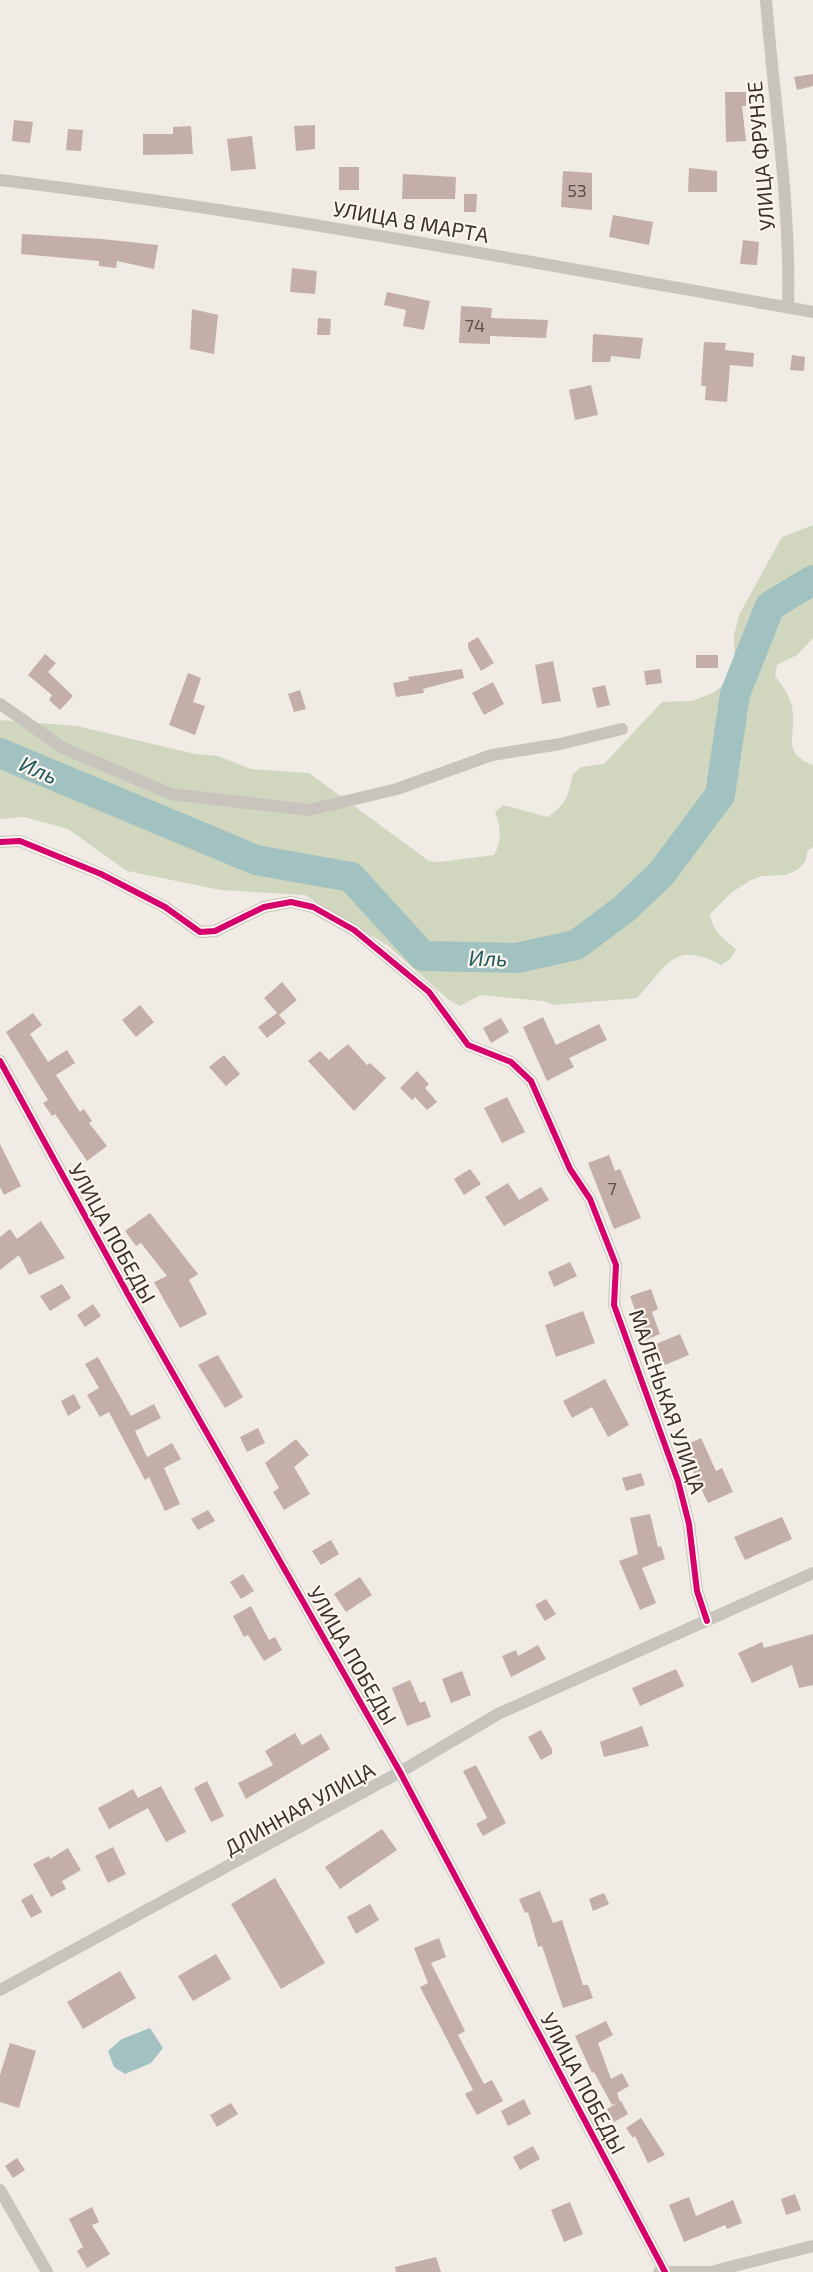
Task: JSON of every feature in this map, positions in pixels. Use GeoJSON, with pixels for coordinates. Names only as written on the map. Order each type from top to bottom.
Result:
{"type":"FeatureCollection","features":[{"type":"Feature","properties":{"kind":"street","name":"УЛИЦА ФРУНЗЕ"},"geometry":{"type":"LineString","coordinates":[[766,0],[785,200],[789,266],[788,308]]}},
{"type":"Feature","properties":{"kind":"street","name":"УЛИЦА 8 МАРТА"},"geometry":{"type":"LineString","coordinates":[[0,180],[119,194],[369,232],[813,312]]}},
{"type":"Feature","properties":{"kind":"street"},"geometry":{"type":"LineString","coordinates":[[0,704],[63,748],[171,794],[309,810],[397,789],[492,755],[560,744],[622,729]]}},
{"type":"Feature","properties":{"kind":"street","name":"МАЛЕНЬКАЯ УЛИЦА"},"geometry":{"type":"LineString","coordinates":[[0,842],[20,841],[102,874],[165,907],[200,932],[215,931],[264,907],[291,902],[313,907],[354,930],[429,992],[468,1045],[511,1062],[531,1081],[570,1169],[590,1199],[616,1265],[614,1305],[678,1481],[688,1524],[697,1591],[707,1621]]}},
{"type":"Feature","properties":{"kind":"street","name":"УЛИЦА ПОБЕДЫ"},"geometry":{"type":"LineString","coordinates":[[0,1061],[130,1298],[400,1772],[662,2272]]}},
{"type":"Feature","properties":{"kind":"street","name":"ДЛИННАЯ УЛИЦА"},"geometry":{"type":"LineString","coordinates":[[0,1990],[400,1772],[498,1714],[813,1573]]}},
{"type":"Feature","properties":{"kind":"street"},"geometry":{"type":"LineString","coordinates":[[0,2190],[47,2272]]}},
{"type":"Feature","properties":{"kind":"street"},"geometry":{"type":"LineString","coordinates":[[662,2272],[710,2272],[813,2246]]}},
{"type":"Feature","properties":{"kind":"green space"},"geometry":{"type":"Polygon","coordinates":[[[813,525],[813,638],[797,655],[777,665],[775,676],[791,703],[794,750],[803,760],[813,765],[813,847],[808,850],[805,862],[797,870],[786,875],[762,876],[751,880],[732,892],[710,914],[716,930],[736,949],[730,959],[721,965],[692,955],[682,956],[665,966],[637,998],[554,1005],[543,1001],[480,995],[460,1006],[449,1000],[387,945],[305,895],[221,890],[127,871],[68,829],[24,817],[0,819],[0,720],[77,726],[195,754],[218,756],[251,769],[309,773],[429,861],[440,862],[494,855],[500,834],[495,812],[503,805],[547,817],[563,803],[573,774],[581,767],[604,764],[662,702],[692,701],[713,693],[730,680],[735,670],[734,636],[739,615],[782,537],[813,525]]]}},
{"type":"Feature","properties":{"kind":"water"},"geometry":{"type":"Polygon","coordinates":[[[150,2028],[163,2048],[151,2063],[125,2074],[114,2067],[108,2051],[122,2039],[150,2028]]]}},
{"type":"Feature","properties":{"kind":"building"},"geometry":{"type":"Polygon","coordinates":[[[813,74],[813,86],[797,90],[794,77],[813,74]]]}},
{"type":"Feature","properties":{"kind":"building"},"geometry":{"type":"Polygon","coordinates":[[[725,92],[746,92],[746,106],[742,106],[746,141],[726,142],[725,92]]]}},
{"type":"Feature","properties":{"kind":"building"},"geometry":{"type":"Polygon","coordinates":[[[14,120],[33,122],[30,143],[12,141],[14,120]]]}},
{"type":"Feature","properties":{"kind":"building"},"geometry":{"type":"Polygon","coordinates":[[[315,125],[315,149],[296,151],[294,126],[315,125]]]}},
{"type":"Feature","properties":{"kind":"building"},"geometry":{"type":"Polygon","coordinates":[[[191,126],[193,154],[143,155],[143,134],[173,134],[173,127],[191,126]]]}},
{"type":"Feature","properties":{"kind":"building"},"geometry":{"type":"Polygon","coordinates":[[[68,129],[83,130],[81,151],[66,150],[68,129]]]}},
{"type":"Feature","properties":{"kind":"building"},"geometry":{"type":"Polygon","coordinates":[[[252,136],[256,169],[231,171],[227,139],[252,136]]]}},
{"type":"Feature","properties":{"kind":"building"},"geometry":{"type":"Polygon","coordinates":[[[339,167],[359,167],[359,190],[339,190],[339,167]]]}},
{"type":"Feature","properties":{"kind":"building"},"geometry":{"type":"Polygon","coordinates":[[[689,168],[717,171],[717,192],[688,192],[689,168]]]}},
{"type":"Feature","properties":{"kind":"building"},"geometry":{"type":"Polygon","coordinates":[[[563,171],[592,173],[592,210],[561,207],[563,171]]]}},
{"type":"Feature","properties":{"kind":"building"},"geometry":{"type":"Polygon","coordinates":[[[403,174],[456,177],[455,199],[402,199],[403,174]]]}},
{"type":"Feature","properties":{"kind":"building"},"geometry":{"type":"Polygon","coordinates":[[[464,194],[477,194],[476,212],[464,212],[464,194]]]}},
{"type":"Feature","properties":{"kind":"building"},"geometry":{"type":"Polygon","coordinates":[[[613,215],[653,222],[649,245],[609,237],[613,215]]]}},
{"type":"Feature","properties":{"kind":"building"},"geometry":{"type":"Polygon","coordinates":[[[22,234],[158,245],[154,269],[117,261],[116,268],[99,266],[99,261],[21,254],[22,234]]]}},
{"type":"Feature","properties":{"kind":"building"},"geometry":{"type":"Polygon","coordinates":[[[743,240],[759,242],[757,265],[740,264],[743,240]]]}},
{"type":"Feature","properties":{"kind":"building"},"geometry":{"type":"Polygon","coordinates":[[[292,268],[317,271],[315,294],[290,292],[292,268]]]}},
{"type":"Feature","properties":{"kind":"building"},"geometry":{"type":"Polygon","coordinates":[[[387,292],[430,301],[424,330],[403,326],[406,310],[384,305],[387,292]]]}},
{"type":"Feature","properties":{"kind":"building"},"geometry":{"type":"Polygon","coordinates":[[[461,306],[492,308],[491,318],[548,320],[546,338],[490,336],[490,344],[459,343],[461,306]]]}},
{"type":"Feature","properties":{"kind":"building"},"geometry":{"type":"Polygon","coordinates":[[[192,309],[218,315],[214,354],[190,349],[192,309]]]}},
{"type":"Feature","properties":{"kind":"building"},"geometry":{"type":"Polygon","coordinates":[[[318,318],[331,319],[330,335],[317,335],[318,318]]]}},
{"type":"Feature","properties":{"kind":"building"},"geometry":{"type":"Polygon","coordinates":[[[593,334],[643,338],[640,359],[611,356],[610,362],[592,362],[593,334]]]}},
{"type":"Feature","properties":{"kind":"building"},"geometry":{"type":"Polygon","coordinates":[[[704,342],[726,343],[725,350],[754,353],[753,367],[730,365],[727,402],[705,400],[706,386],[701,386],[704,342]]]}},
{"type":"Feature","properties":{"kind":"building"},"geometry":{"type":"Polygon","coordinates":[[[792,355],[805,357],[804,371],[790,370],[792,355]]]}},
{"type":"Feature","properties":{"kind":"building"},"geometry":{"type":"Polygon","coordinates":[[[591,385],[598,415],[575,420],[569,390],[591,385]]]}},
{"type":"Feature","properties":{"kind":"building"},"geometry":{"type":"Polygon","coordinates":[[[478,637],[494,663],[481,671],[468,648],[468,643],[478,637]]]}},
{"type":"Feature","properties":{"kind":"building"},"geometry":{"type":"Polygon","coordinates":[[[45,654],[56,663],[48,672],[73,696],[60,710],[49,700],[52,695],[28,675],[45,654]]]}},
{"type":"Feature","properties":{"kind":"building"},"geometry":{"type":"Polygon","coordinates":[[[696,655],[718,655],[718,668],[696,668],[696,655]]]}},
{"type":"Feature","properties":{"kind":"building"},"geometry":{"type":"Polygon","coordinates":[[[553,661],[561,701],[542,704],[535,665],[553,661]]]}},
{"type":"Feature","properties":{"kind":"building"},"geometry":{"type":"Polygon","coordinates":[[[462,669],[464,678],[423,689],[424,693],[396,697],[393,683],[409,680],[408,677],[462,669]]]}},
{"type":"Feature","properties":{"kind":"building"},"geometry":{"type":"Polygon","coordinates":[[[660,669],[662,683],[646,685],[644,671],[660,669]]]}},
{"type":"Feature","properties":{"kind":"building"},"geometry":{"type":"Polygon","coordinates":[[[188,673],[201,678],[193,702],[205,706],[195,735],[169,725],[188,673]]]}},
{"type":"Feature","properties":{"kind":"building"},"geometry":{"type":"Polygon","coordinates":[[[493,682],[504,704],[484,715],[472,693],[493,682]]]}},
{"type":"Feature","properties":{"kind":"building"},"geometry":{"type":"Polygon","coordinates":[[[605,685],[610,705],[597,708],[592,688],[605,685]]]}},
{"type":"Feature","properties":{"kind":"building"},"geometry":{"type":"Polygon","coordinates":[[[300,690],[306,709],[294,712],[288,694],[300,690]]]}},
{"type":"Feature","properties":{"kind":"building"},"geometry":{"type":"Polygon","coordinates":[[[282,982],[297,1000],[279,1015],[264,998],[282,982]]]}},
{"type":"Feature","properties":{"kind":"building"},"geometry":{"type":"Polygon","coordinates":[[[140,1005],[154,1022],[136,1037],[122,1020],[140,1005]]]}},
{"type":"Feature","properties":{"kind":"building"},"geometry":{"type":"Polygon","coordinates":[[[33,1013],[42,1025],[30,1034],[48,1062],[67,1050],[75,1063],[56,1075],[80,1112],[84,1109],[92,1121],[89,1123],[107,1146],[87,1161],[55,1114],[52,1116],[43,1103],[48,1100],[6,1032],[33,1013]]]}},
{"type":"Feature","properties":{"kind":"building"},"geometry":{"type":"Polygon","coordinates":[[[277,1013],[286,1023],[267,1038],[258,1027],[277,1013]]]}},
{"type":"Feature","properties":{"kind":"building"},"geometry":{"type":"Polygon","coordinates":[[[543,1017],[556,1045],[599,1024],[607,1040],[569,1058],[574,1067],[547,1081],[523,1027],[543,1017]]]}},
{"type":"Feature","properties":{"kind":"building"},"geometry":{"type":"Polygon","coordinates":[[[501,1018],[509,1032],[491,1043],[483,1028],[501,1018]]]}},
{"type":"Feature","properties":{"kind":"building"},"geometry":{"type":"Polygon","coordinates":[[[348,1044],[367,1065],[370,1063],[386,1078],[354,1111],[308,1061],[320,1051],[329,1060],[348,1044]]]}},
{"type":"Feature","properties":{"kind":"building"},"geometry":{"type":"Polygon","coordinates":[[[224,1055],[240,1074],[226,1086],[209,1067],[224,1055]]]}},
{"type":"Feature","properties":{"kind":"building"},"geometry":{"type":"Polygon","coordinates":[[[417,1071],[429,1084],[425,1088],[437,1102],[427,1110],[415,1097],[412,1100],[400,1088],[417,1071]]]}},
{"type":"Feature","properties":{"kind":"building"},"geometry":{"type":"Polygon","coordinates":[[[507,1097],[525,1132],[502,1143],[484,1108],[507,1097]]]}},
{"type":"Feature","properties":{"kind":"building"},"geometry":{"type":"Polygon","coordinates":[[[0,1144],[21,1186],[4,1195],[0,1187],[0,1144]]]}},
{"type":"Feature","properties":{"kind":"building"},"geometry":{"type":"Polygon","coordinates":[[[609,1155],[615,1171],[620,1169],[641,1218],[614,1229],[588,1163],[609,1155]]]}},
{"type":"Feature","properties":{"kind":"building"},"geometry":{"type":"Polygon","coordinates":[[[470,1169],[481,1184],[464,1195],[454,1179],[470,1169]]]}},
{"type":"Feature","properties":{"kind":"building"},"geometry":{"type":"Polygon","coordinates":[[[508,1183],[519,1200],[541,1187],[549,1200],[504,1226],[485,1197],[508,1183]]]}},
{"type":"Feature","properties":{"kind":"building"},"geometry":{"type":"Polygon","coordinates":[[[150,1213],[198,1274],[189,1280],[207,1314],[180,1328],[154,1282],[167,1276],[141,1243],[136,1246],[125,1231],[150,1213]]]}},
{"type":"Feature","properties":{"kind":"building"},"geometry":{"type":"Polygon","coordinates":[[[41,1221],[65,1258],[29,1275],[19,1255],[0,1270],[0,1237],[10,1229],[17,1239],[41,1221]]]}},
{"type":"Feature","properties":{"kind":"building"},"geometry":{"type":"Polygon","coordinates":[[[570,1262],[577,1276],[554,1287],[548,1272],[570,1262]]]}},
{"type":"Feature","properties":{"kind":"building"},"geometry":{"type":"Polygon","coordinates":[[[62,1284],[71,1298],[50,1311],[40,1296],[62,1284]]]}},
{"type":"Feature","properties":{"kind":"building"},"geometry":{"type":"Polygon","coordinates":[[[651,1289],[658,1309],[652,1312],[660,1334],[646,1340],[630,1296],[651,1289]]]}},
{"type":"Feature","properties":{"kind":"building"},"geometry":{"type":"Polygon","coordinates":[[[93,1304],[101,1316],[85,1327],[77,1315],[93,1304]]]}},
{"type":"Feature","properties":{"kind":"building"},"geometry":{"type":"Polygon","coordinates":[[[583,1311],[595,1343],[556,1357],[545,1325],[583,1311]]]}},
{"type":"Feature","properties":{"kind":"building"},"geometry":{"type":"Polygon","coordinates":[[[680,1334],[689,1355],[665,1365],[656,1344],[680,1334]]]}},
{"type":"Feature","properties":{"kind":"building"},"geometry":{"type":"Polygon","coordinates":[[[218,1355],[243,1397],[225,1408],[198,1365],[218,1355]]]}},
{"type":"Feature","properties":{"kind":"building"},"geometry":{"type":"Polygon","coordinates":[[[98,1357],[131,1416],[154,1404],[161,1418],[135,1431],[147,1457],[172,1443],[181,1459],[164,1468],[180,1504],[165,1511],[149,1477],[145,1480],[109,1412],[100,1417],[87,1395],[99,1388],[85,1364],[98,1357]]]}},
{"type":"Feature","properties":{"kind":"building"},"geometry":{"type":"Polygon","coordinates":[[[605,1379],[629,1425],[608,1437],[592,1407],[572,1418],[563,1401],[605,1379]]]}},
{"type":"Feature","properties":{"kind":"building"},"geometry":{"type":"Polygon","coordinates":[[[74,1394],[81,1408],[68,1416],[61,1401],[74,1394]]]}},
{"type":"Feature","properties":{"kind":"building"},"geometry":{"type":"Polygon","coordinates":[[[258,1428],[265,1443],[247,1452],[240,1437],[258,1428]]]}},
{"type":"Feature","properties":{"kind":"building"},"geometry":{"type":"Polygon","coordinates":[[[701,1438],[716,1471],[722,1468],[733,1492],[708,1503],[681,1447],[701,1438]]]}},
{"type":"Feature","properties":{"kind":"building"},"geometry":{"type":"Polygon","coordinates":[[[296,1439],[309,1455],[294,1467],[310,1494],[284,1510],[273,1492],[279,1488],[265,1463],[296,1439]]]}},
{"type":"Feature","properties":{"kind":"building"},"geometry":{"type":"Polygon","coordinates":[[[641,1473],[645,1485],[626,1491],[622,1478],[641,1473]]]}},
{"type":"Feature","properties":{"kind":"building"},"geometry":{"type":"Polygon","coordinates":[[[208,1510],[215,1521],[198,1530],[191,1519],[208,1510]]]}},
{"type":"Feature","properties":{"kind":"building"},"geometry":{"type":"Polygon","coordinates":[[[650,1514],[658,1547],[661,1546],[665,1559],[642,1568],[656,1603],[640,1610],[619,1561],[638,1554],[630,1518],[650,1514]]]}},
{"type":"Feature","properties":{"kind":"building"},"geometry":{"type":"Polygon","coordinates":[[[782,1517],[792,1539],[745,1560],[734,1537],[782,1517]]]}},
{"type":"Feature","properties":{"kind":"building"},"geometry":{"type":"Polygon","coordinates":[[[331,1540],[339,1554],[321,1565],[312,1551],[331,1540]]]}},
{"type":"Feature","properties":{"kind":"building"},"geometry":{"type":"Polygon","coordinates":[[[243,1574],[254,1591],[241,1599],[230,1582],[243,1574]]]}},
{"type":"Feature","properties":{"kind":"building"},"geometry":{"type":"Polygon","coordinates":[[[360,1577],[372,1595],[346,1612],[334,1594],[360,1577]]]}},
{"type":"Feature","properties":{"kind":"building"},"geometry":{"type":"Polygon","coordinates":[[[546,1599],[556,1614],[545,1621],[535,1605],[546,1599]]]}},
{"type":"Feature","properties":{"kind":"building"},"geometry":{"type":"Polygon","coordinates":[[[251,1606],[269,1640],[275,1637],[282,1650],[264,1661],[248,1635],[244,1637],[233,1616],[251,1606]]]}},
{"type":"Feature","properties":{"kind":"building"},"geometry":{"type":"Polygon","coordinates":[[[813,1634],[813,1685],[799,1688],[792,1665],[752,1683],[738,1653],[762,1642],[764,1648],[813,1634]]]}},
{"type":"Feature","properties":{"kind":"building"},"geometry":{"type":"Polygon","coordinates":[[[538,1645],[546,1659],[511,1677],[502,1656],[516,1650],[518,1656],[538,1645]]]}},
{"type":"Feature","properties":{"kind":"building"},"geometry":{"type":"Polygon","coordinates":[[[676,1669],[684,1686],[640,1706],[632,1688],[676,1669]]]}},
{"type":"Feature","properties":{"kind":"building"},"geometry":{"type":"Polygon","coordinates":[[[462,1671],[471,1695],[451,1703],[442,1679],[462,1671]]]}},
{"type":"Feature","properties":{"kind":"building"},"geometry":{"type":"Polygon","coordinates":[[[410,1680],[420,1703],[425,1701],[431,1717],[407,1726],[392,1688],[410,1680]]]}},
{"type":"Feature","properties":{"kind":"building"},"geometry":{"type":"Polygon","coordinates":[[[642,1726],[649,1746],[604,1757],[600,1742],[642,1726]]]}},
{"type":"Feature","properties":{"kind":"building"},"geometry":{"type":"Polygon","coordinates":[[[541,1730],[552,1749],[552,1754],[541,1760],[528,1737],[541,1730]]]}},
{"type":"Feature","properties":{"kind":"building"},"geometry":{"type":"Polygon","coordinates":[[[295,1733],[302,1745],[321,1734],[330,1749],[246,1799],[238,1783],[273,1765],[265,1751],[295,1733]]]}},
{"type":"Feature","properties":{"kind":"building"},"geometry":{"type":"Polygon","coordinates":[[[476,1765],[506,1823],[483,1836],[476,1824],[487,1818],[463,1771],[476,1765]]]}},
{"type":"Feature","properties":{"kind":"building"},"geometry":{"type":"Polygon","coordinates":[[[207,1781],[224,1816],[211,1822],[194,1788],[207,1781]]]}},
{"type":"Feature","properties":{"kind":"building"},"geometry":{"type":"Polygon","coordinates":[[[161,1786],[186,1832],[166,1842],[148,1808],[109,1829],[98,1808],[133,1789],[138,1798],[161,1786]]]}},
{"type":"Feature","properties":{"kind":"building"},"geometry":{"type":"Polygon","coordinates":[[[382,1829],[397,1850],[340,1889],[325,1867],[382,1829]]]}},
{"type":"Feature","properties":{"kind":"building"},"geometry":{"type":"Polygon","coordinates":[[[113,1847],[126,1874],[108,1883],[95,1856],[113,1847]]]}},
{"type":"Feature","properties":{"kind":"building"},"geometry":{"type":"Polygon","coordinates":[[[68,1848],[81,1870],[62,1881],[66,1889],[51,1897],[33,1864],[49,1856],[50,1859],[68,1848]]]}},
{"type":"Feature","properties":{"kind":"building"},"geometry":{"type":"Polygon","coordinates":[[[275,1878],[325,1963],[281,1989],[231,1904],[275,1878]]]}},
{"type":"Feature","properties":{"kind":"building"},"geometry":{"type":"Polygon","coordinates":[[[540,1891],[553,1923],[562,1920],[583,1985],[588,1985],[593,1998],[563,2008],[542,1946],[538,1947],[528,1912],[525,1913],[519,1899],[540,1891]]]}},
{"type":"Feature","properties":{"kind":"building"},"geometry":{"type":"Polygon","coordinates":[[[604,1893],[609,1904],[593,1911],[589,1899],[604,1893]]]}},
{"type":"Feature","properties":{"kind":"building"},"geometry":{"type":"Polygon","coordinates":[[[32,1894],[42,1912],[31,1918],[21,1900],[32,1894]]]}},
{"type":"Feature","properties":{"kind":"building"},"geometry":{"type":"Polygon","coordinates":[[[370,1904],[379,1920],[356,1934],[347,1917],[370,1904]]]}},
{"type":"Feature","properties":{"kind":"building"},"geometry":{"type":"Polygon","coordinates":[[[439,1938],[446,1957],[431,1963],[465,2031],[458,2035],[484,2084],[492,2080],[503,2101],[477,2115],[465,2094],[473,2090],[420,1987],[428,1983],[414,1948],[439,1938]]]}},
{"type":"Feature","properties":{"kind":"building"},"geometry":{"type":"Polygon","coordinates":[[[216,1954],[231,1979],[193,2001],[178,1976],[216,1954]]]}},
{"type":"Feature","properties":{"kind":"building"},"geometry":{"type":"Polygon","coordinates":[[[120,1971],[136,1998],[83,2029],[67,2002],[120,1971]]]}},
{"type":"Feature","properties":{"kind":"building"},"geometry":{"type":"Polygon","coordinates":[[[606,2021],[613,2035],[598,2043],[611,2079],[622,2073],[629,2086],[617,2093],[620,2102],[612,2105],[594,2072],[592,2073],[575,2036],[606,2021]]]}},
{"type":"Feature","properties":{"kind":"building"},"geometry":{"type":"Polygon","coordinates":[[[10,2043],[36,2051],[19,2108],[0,2102],[0,2075],[10,2043]]]}},
{"type":"Feature","properties":{"kind":"building"},"geometry":{"type":"Polygon","coordinates":[[[524,2099],[531,2114],[508,2126],[501,2111],[524,2099]]]}},
{"type":"Feature","properties":{"kind":"building"},"geometry":{"type":"Polygon","coordinates":[[[621,2101],[628,2114],[614,2122],[607,2109],[621,2101]]]}},
{"type":"Feature","properties":{"kind":"building"},"geometry":{"type":"Polygon","coordinates":[[[231,2103],[238,2114],[217,2127],[210,2115],[231,2103]]]}},
{"type":"Feature","properties":{"kind":"building"},"geometry":{"type":"Polygon","coordinates":[[[641,2118],[665,2155],[648,2163],[635,2136],[633,2138],[626,2128],[641,2118]]]}},
{"type":"Feature","properties":{"kind":"building"},"geometry":{"type":"Polygon","coordinates":[[[533,2146],[540,2159],[520,2170],[513,2157],[533,2146]]]}},
{"type":"Feature","properties":{"kind":"building"},"geometry":{"type":"Polygon","coordinates":[[[17,2158],[25,2170],[13,2178],[5,2166],[17,2158]]]}},
{"type":"Feature","properties":{"kind":"building"},"geometry":{"type":"Polygon","coordinates":[[[795,2194],[801,2210],[786,2215],[781,2199],[795,2194]]]}},
{"type":"Feature","properties":{"kind":"building"},"geometry":{"type":"Polygon","coordinates":[[[689,2197],[696,2216],[733,2200],[742,2223],[727,2229],[725,2225],[684,2242],[669,2205],[689,2197]]]}},
{"type":"Feature","properties":{"kind":"building"},"geometry":{"type":"Polygon","coordinates":[[[570,2202],[583,2234],[564,2242],[551,2210],[570,2202]]]}},
{"type":"Feature","properties":{"kind":"building"},"geometry":{"type":"Polygon","coordinates":[[[92,2207],[99,2222],[92,2225],[110,2254],[87,2268],[77,2251],[83,2247],[69,2219],[92,2207]]]}},
{"type":"Feature","properties":{"kind":"building"},"geometry":{"type":"Polygon","coordinates":[[[436,2257],[441,2272],[396,2272],[395,2267],[436,2257]]]}},
{"type":"Feature","properties":{"kind":"waterway","name":"Иль"},"geometry":{"type":"LineString","coordinates":[[0,753],[256,860],[351,877],[423,956],[517,958],[576,945],[624,909],[661,874],[720,795],[735,694],[770,606],[813,580]]}},
{"type":"Feature","properties":{"kind":"cycle path"},"geometry":{"type":"LineString","coordinates":[[0,842],[20,841],[101,874],[165,907],[200,932],[215,931],[264,907],[291,902],[313,907],[354,930],[429,992],[468,1045],[511,1062],[531,1081],[570,1169],[590,1199],[616,1265],[614,1305],[678,1481],[689,1524],[697,1591],[707,1621]]}},
{"type":"Feature","properties":{"kind":"cycle path"},"geometry":{"type":"LineString","coordinates":[[0,1061],[130,1298],[400,1772],[665,2272]]}}]}
